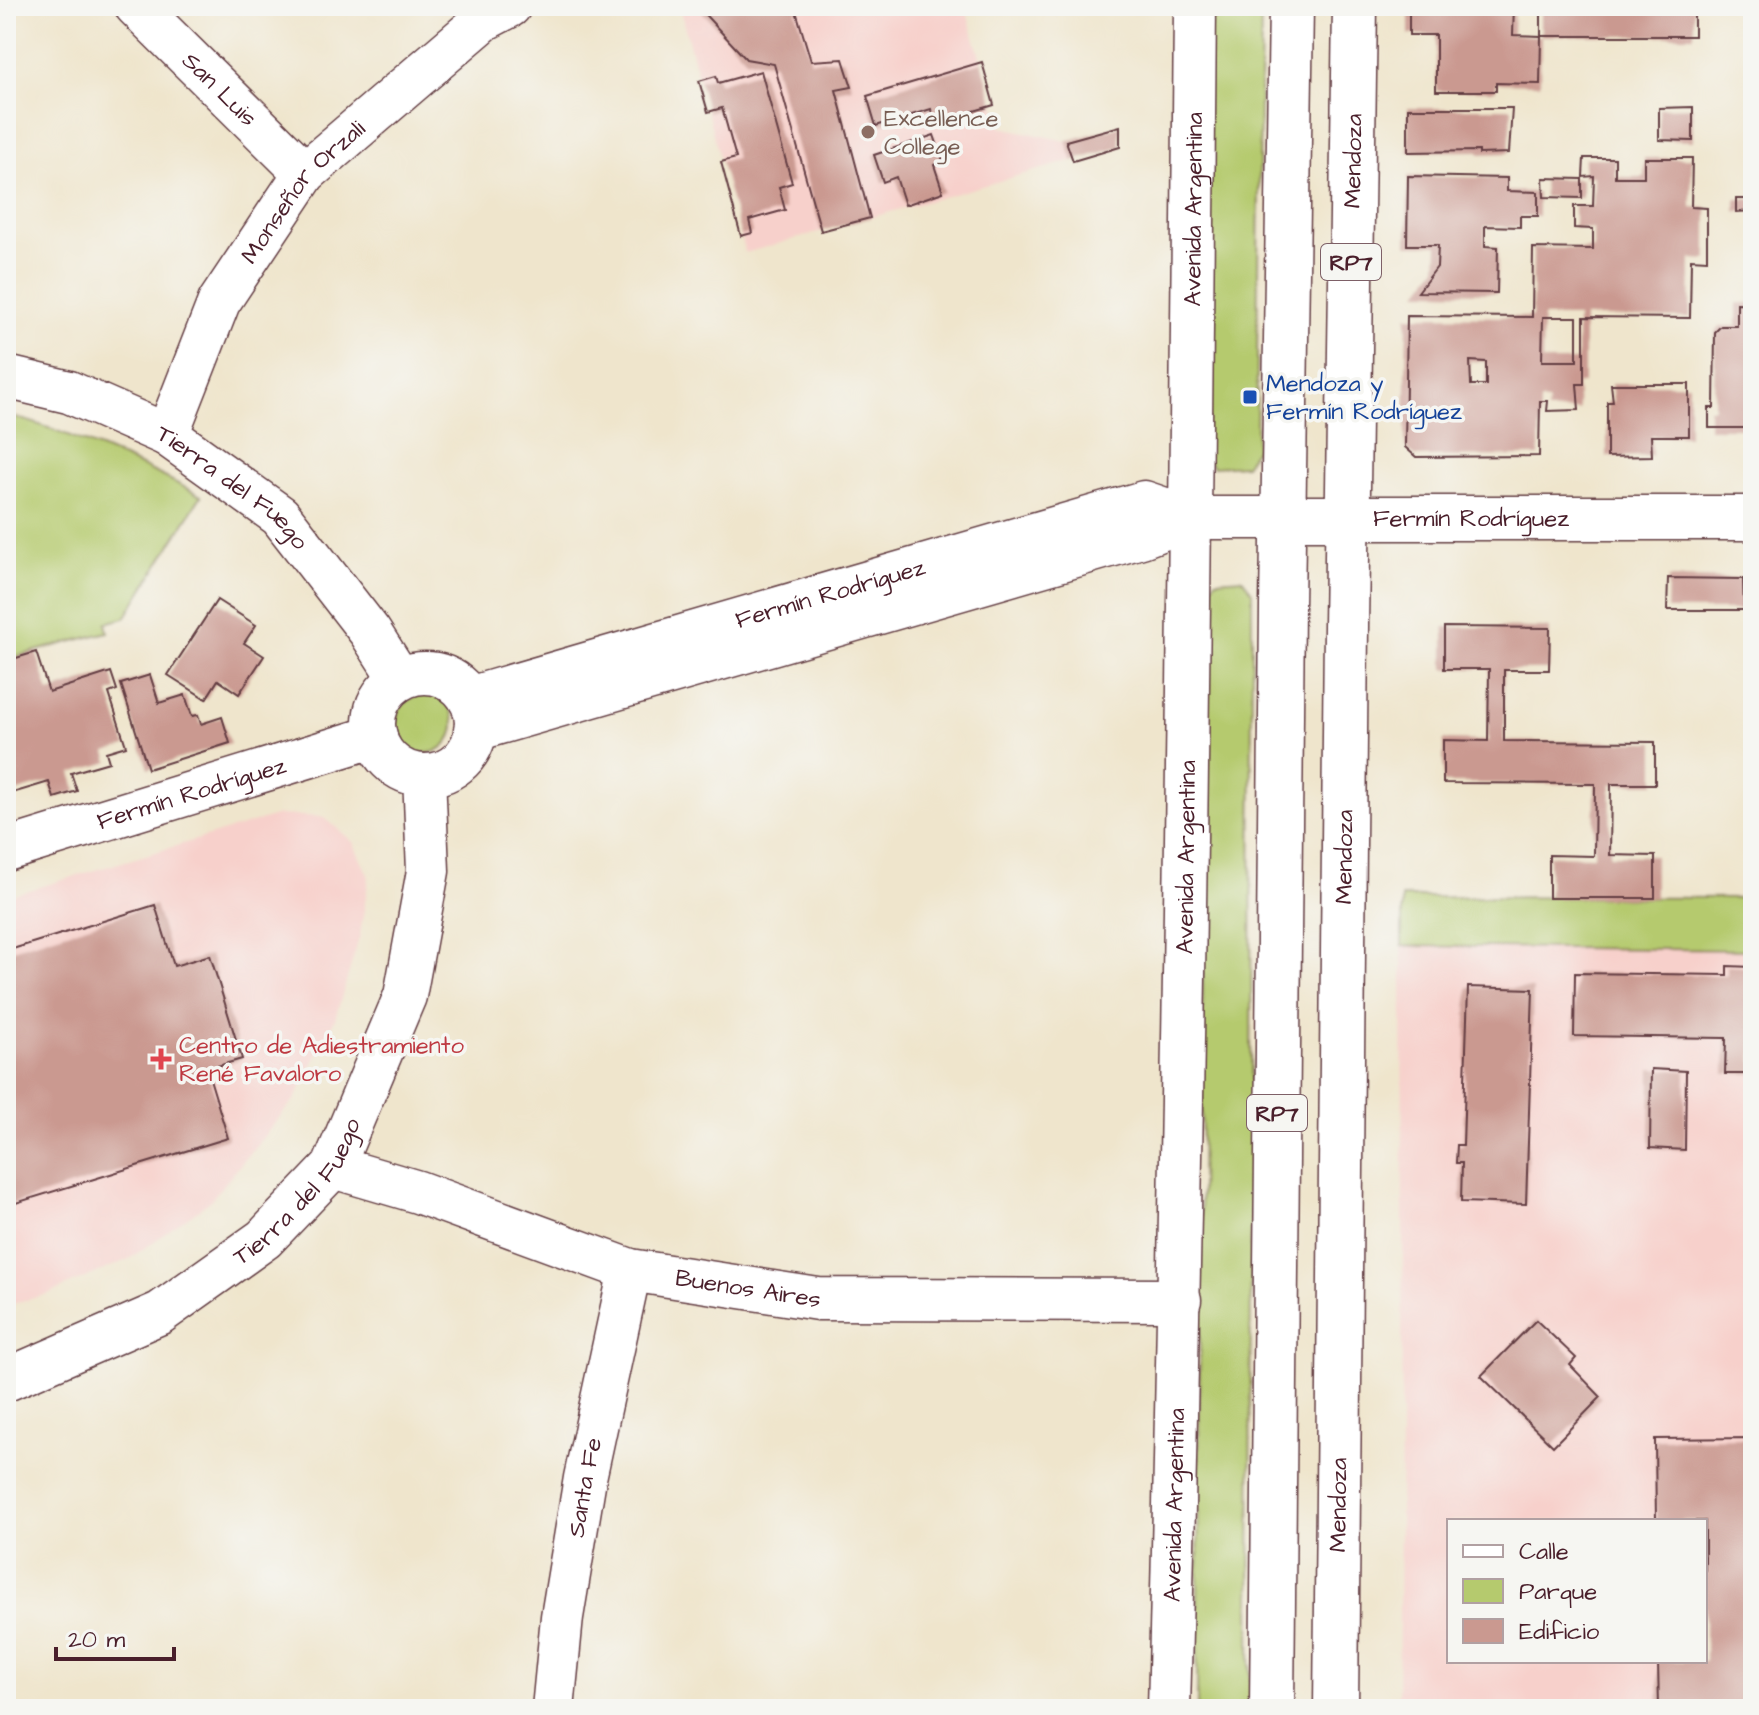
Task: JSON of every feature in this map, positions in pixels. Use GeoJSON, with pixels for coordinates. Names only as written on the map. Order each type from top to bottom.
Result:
{"type":"FeatureCollection","features":[{"type":"Feature","properties":{"kind":"main road","name":"RP7"},"geometry":{"type":"LineString","coordinates":[[1272,1709],[1291,6]]}},
{"type":"Feature","properties":{"kind":"main road","name":"Mendoza"},"geometry":{"type":"LineString","coordinates":[[1336,1709],[1355,6]]}},
{"type":"Feature","properties":{"kind":"main road","name":"Fermín Rodríguez"},"geometry":{"type":"LineString","coordinates":[[1283,518],[1753,518]]}},
{"type":"Feature","properties":{"kind":"street","name":"San Luis"},"geometry":{"type":"LineString","coordinates":[[136,6],[305,173]]}},
{"type":"Feature","properties":{"kind":"street","name":"Monseñor Orzali"},"geometry":{"type":"LineString","coordinates":[[167,435],[219,302],[305,173],[485,19],[510,6]]}},
{"type":"Feature","properties":{"kind":"street","name":"Avenida Argentina"},"geometry":{"type":"LineString","coordinates":[[1169,1709],[1180,1300],[1195,6]]}},
{"type":"Feature","properties":{"kind":"street","name":"Tierra del Fuego"},"geometry":{"type":"LineString","coordinates":[[6,377],[69,392],[167,435],[280,516],[370,632],[400,679]]}},
{"type":"Feature","properties":{"kind":"street","name":"Fermín Rodríguez"},"geometry":{"type":"LineString","coordinates":[[472,714],[1141,537],[1191,518],[1283,518]]}},
{"type":"Feature","properties":{"kind":"street"},"geometry":{"type":"LineString","coordinates":[[417,673],[434,673],[450,678],[463,689],[472,714],[475,737],[468,753],[456,765],[440,773],[424,775],[408,772],[393,764],[382,752],[376,736],[374,720],[378,703],[400,679],[417,673]]}},
{"type":"Feature","properties":{"kind":"street","name":"Fermín Rodríguez"},"geometry":{"type":"LineString","coordinates":[[6,850],[376,736]]}},
{"type":"Feature","properties":{"kind":"street","name":"Tierra del Fuego"},"geometry":{"type":"LineString","coordinates":[[6,1380],[160,1313],[264,1239],[333,1167],[405,996],[428,871],[424,775]]}},
{"type":"Feature","properties":{"kind":"street","name":"Buenos Aires"},"geometry":{"type":"LineString","coordinates":[[333,1167],[418,1192],[630,1270],[818,1299],[1180,1300]]}},
{"type":"Feature","properties":{"kind":"street","name":"Santa Fe"},"geometry":{"type":"LineString","coordinates":[[553,1709],[562,1617],[585,1478],[630,1270]]}},
{"type":"Feature","properties":{"kind":"shaded area","name":"Excellence College"},"geometry":{"type":"Polygon","coordinates":[[[679,6],[965,6],[1001,127],[1066,141],[1120,126],[1120,147],[745,253],[679,6]]]}},
{"type":"Feature","properties":{"kind":"shaded area","name":"Centro de Adiestramiento René Favaloro"},"geometry":{"type":"Polygon","coordinates":[[[279,815],[324,817],[353,842],[369,877],[360,935],[335,1019],[295,1099],[209,1202],[129,1259],[48,1294],[6,1306],[6,897],[279,815]]]}},
{"type":"Feature","properties":{"kind":"shaded area"},"geometry":{"type":"Polygon","coordinates":[[[1402,946],[1753,950],[1753,1709],[1398,1709],[1403,1244],[1402,946]]]}},
{"type":"Feature","properties":{"kind":"green space"},"geometry":{"type":"Polygon","coordinates":[[[1207,6],[1261,6],[1256,449],[1245,465],[1213,467],[1199,450],[1207,6]]]}},
{"type":"Feature","properties":{"kind":"green space"},"geometry":{"type":"Polygon","coordinates":[[[6,416],[100,448],[201,496],[125,618],[106,623],[108,632],[6,659],[6,416]]]}},
{"type":"Feature","properties":{"kind":"green space"},"geometry":{"type":"Polygon","coordinates":[[[1242,578],[1252,591],[1250,1709],[1197,1709],[1206,592],[1216,580],[1242,578]]]}},
{"type":"Feature","properties":{"kind":"green space"},"geometry":{"type":"Polygon","coordinates":[[[425,695],[446,703],[454,724],[446,745],[425,753],[404,745],[396,724],[404,703],[425,695]]]}},
{"type":"Feature","properties":{"kind":"green space"},"geometry":{"type":"Polygon","coordinates":[[[1402,897],[1753,898],[1753,950],[1402,946],[1402,897]]]}},
{"type":"Feature","properties":{"kind":"building"},"geometry":{"type":"Polygon","coordinates":[[[697,6],[811,6],[796,11],[811,61],[843,59],[852,87],[836,90],[870,218],[821,231],[774,64],[746,59],[697,6]]]}},
{"type":"Feature","properties":{"kind":"building"},"geometry":{"type":"Polygon","coordinates":[[[1409,6],[1514,6],[1513,35],[1541,36],[1540,84],[1496,83],[1496,91],[1436,91],[1436,35],[1409,35],[1409,6]]]}},
{"type":"Feature","properties":{"kind":"building"},"geometry":{"type":"Polygon","coordinates":[[[1541,6],[1694,6],[1694,36],[1541,36],[1541,6]]]}},
{"type":"Feature","properties":{"kind":"building"},"geometry":{"type":"Polygon","coordinates":[[[982,62],[994,105],[934,123],[931,109],[876,126],[867,96],[982,62]]]}},
{"type":"Feature","properties":{"kind":"building"},"geometry":{"type":"Polygon","coordinates":[[[761,71],[792,183],[779,187],[785,210],[749,220],[752,233],[741,236],[721,162],[736,158],[722,108],[708,112],[699,81],[716,76],[718,83],[761,71]]]}},
{"type":"Feature","properties":{"kind":"building"},"geometry":{"type":"Polygon","coordinates":[[[1693,107],[1693,141],[1659,140],[1659,108],[1693,107]]]}},
{"type":"Feature","properties":{"kind":"building"},"geometry":{"type":"Polygon","coordinates":[[[1408,108],[1512,108],[1509,153],[1408,152],[1408,108]]]}},
{"type":"Feature","properties":{"kind":"building"},"geometry":{"type":"Polygon","coordinates":[[[1120,126],[1120,147],[1073,161],[1066,141],[1120,126]]]}},
{"type":"Feature","properties":{"kind":"building"},"geometry":{"type":"Polygon","coordinates":[[[934,135],[943,161],[934,165],[943,192],[905,205],[896,177],[883,182],[874,155],[934,135]]]}},
{"type":"Feature","properties":{"kind":"building"},"geometry":{"type":"Polygon","coordinates":[[[1584,158],[1615,158],[1615,177],[1644,177],[1644,158],[1692,158],[1691,207],[1707,208],[1707,260],[1691,259],[1690,318],[1584,317],[1584,384],[1577,384],[1579,410],[1547,411],[1548,401],[1540,401],[1539,456],[1416,457],[1405,447],[1407,316],[1532,317],[1533,248],[1593,249],[1593,229],[1574,228],[1574,206],[1593,206],[1594,176],[1583,177],[1584,158]],[[1543,317],[1542,361],[1577,361],[1577,317],[1543,317]],[[1470,361],[1471,385],[1486,385],[1486,362],[1470,361]]]}},
{"type":"Feature","properties":{"kind":"building"},"geometry":{"type":"Polygon","coordinates":[[[1408,176],[1507,178],[1507,191],[1538,192],[1538,216],[1520,216],[1520,227],[1485,226],[1485,246],[1498,247],[1497,293],[1418,292],[1437,267],[1438,245],[1407,245],[1408,176]]]}},
{"type":"Feature","properties":{"kind":"building"},"geometry":{"type":"Polygon","coordinates":[[[1543,178],[1582,179],[1582,198],[1544,197],[1543,178]]]}},
{"type":"Feature","properties":{"kind":"building"},"geometry":{"type":"Polygon","coordinates":[[[1736,199],[1753,199],[1753,211],[1736,212],[1736,199]]]}},
{"type":"Feature","properties":{"kind":"building"},"geometry":{"type":"Polygon","coordinates":[[[1737,303],[1753,304],[1753,428],[1709,428],[1709,408],[1714,408],[1715,332],[1721,326],[1737,326],[1737,303]]]}},
{"type":"Feature","properties":{"kind":"building"},"geometry":{"type":"Polygon","coordinates":[[[1611,384],[1689,384],[1689,436],[1651,436],[1652,456],[1607,457],[1607,402],[1613,402],[1611,384]]]}},
{"type":"Feature","properties":{"kind":"building"},"geometry":{"type":"Polygon","coordinates":[[[1668,578],[1743,579],[1744,610],[1667,610],[1668,578]]]}},
{"type":"Feature","properties":{"kind":"building"},"geometry":{"type":"Polygon","coordinates":[[[217,600],[256,625],[244,643],[264,656],[239,694],[218,680],[206,699],[168,675],[217,600]]]}},
{"type":"Feature","properties":{"kind":"building"},"geometry":{"type":"Polygon","coordinates":[[[1444,627],[1550,628],[1549,670],[1504,670],[1504,741],[1655,742],[1655,784],[1611,784],[1610,855],[1655,856],[1655,898],[1549,898],[1549,855],[1594,856],[1595,784],[1443,783],[1443,740],[1488,741],[1489,669],[1444,669],[1444,627]]]}},
{"type":"Feature","properties":{"kind":"building"},"geometry":{"type":"Polygon","coordinates":[[[36,652],[49,692],[111,672],[117,690],[109,693],[126,746],[106,752],[109,762],[71,773],[77,791],[54,798],[49,782],[6,795],[6,661],[36,652]]]}},
{"type":"Feature","properties":{"kind":"building"},"geometry":{"type":"Polygon","coordinates":[[[150,675],[159,703],[185,695],[192,716],[198,715],[201,724],[222,717],[230,743],[148,769],[121,684],[150,675]]]}},
{"type":"Feature","properties":{"kind":"building"},"geometry":{"type":"Polygon","coordinates":[[[155,905],[174,966],[210,955],[242,1059],[207,1069],[228,1138],[6,1206],[6,951],[155,905]]]}},
{"type":"Feature","properties":{"kind":"building"},"geometry":{"type":"Polygon","coordinates":[[[1727,966],[1753,967],[1753,1074],[1725,1074],[1726,1038],[1574,1036],[1575,973],[1727,975],[1727,966]]]}},
{"type":"Feature","properties":{"kind":"building"},"geometry":{"type":"Polygon","coordinates":[[[1468,987],[1533,989],[1526,1204],[1461,1202],[1462,1163],[1456,1163],[1457,1145],[1463,1145],[1468,987]]]}},
{"type":"Feature","properties":{"kind":"building"},"geometry":{"type":"Polygon","coordinates":[[[1651,1069],[1686,1071],[1685,1150],[1650,1148],[1651,1069]]]}},
{"type":"Feature","properties":{"kind":"building"},"geometry":{"type":"Polygon","coordinates":[[[1536,1320],[1576,1358],[1570,1365],[1601,1397],[1553,1446],[1481,1376],[1536,1320]]]}},
{"type":"Feature","properties":{"kind":"building"},"geometry":{"type":"Polygon","coordinates":[[[1753,1438],[1753,1709],[1659,1709],[1658,1663],[1707,1663],[1707,1519],[1656,1519],[1655,1439],[1753,1438]]]}},
{"type":"Feature","properties":{"kind":"place","name":"Excellence College"},"geometry":{"type":"Point","coordinates":[868,132]}},
{"type":"Feature","properties":{"kind":"place","name":"Mendoza y Fermín Rodríguez"},"geometry":{"type":"Point","coordinates":[1250,397]}},
{"type":"Feature","properties":{"kind":"place","name":"Centro de Adiestramiento René Favaloro"},"geometry":{"type":"Point","coordinates":[161,1059]}}]}
